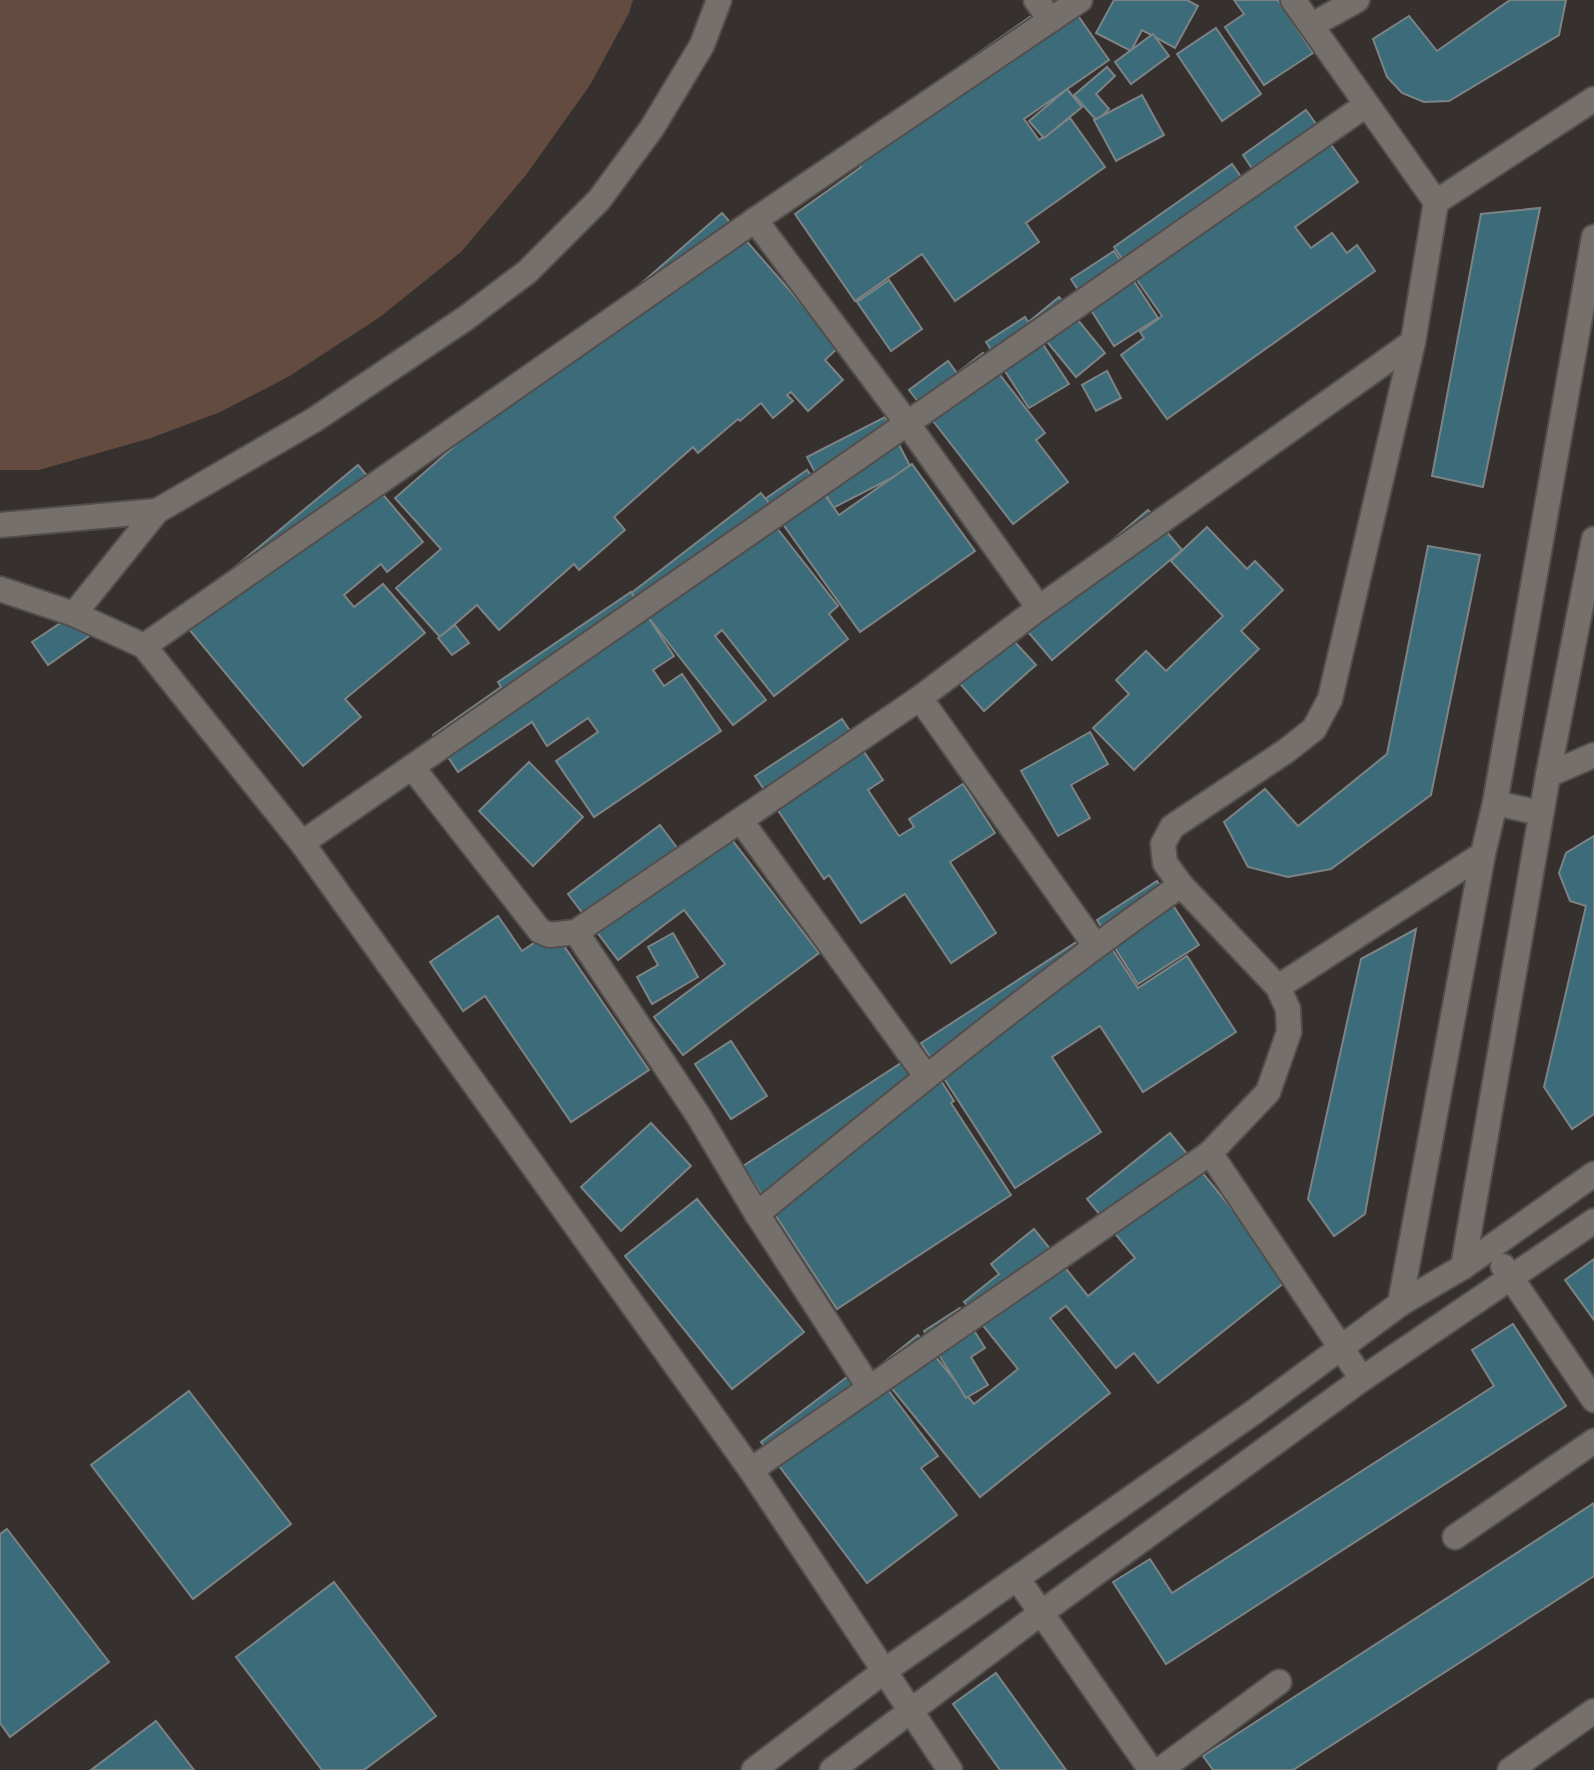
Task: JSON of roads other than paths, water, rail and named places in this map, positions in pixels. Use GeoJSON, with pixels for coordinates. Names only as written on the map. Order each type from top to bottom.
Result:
{"type":"FeatureCollection","features":[{"type":"Feature","properties":{"kind":"street"},"geometry":{"type":"LineString","coordinates":[[74,614],[157,511],[314,420],[466,318],[527,272],[599,200],[652,128],[702,45],[719,0]]}},
{"type":"Feature","properties":{"kind":"street"},"geometry":{"type":"LineString","coordinates":[[1036,0],[1051,20]]}},
{"type":"Feature","properties":{"kind":"street"},"geometry":{"type":"LineString","coordinates":[[144,646],[755,220],[1080,0]]}},
{"type":"Feature","properties":{"kind":"street"},"geometry":{"type":"LineString","coordinates":[[751,1470],[1210,1153],[1268,1092],[1289,1032],[1288,1009],[1278,987],[1181,885],[1165,863],[1163,844],[1172,827],[1314,729],[1330,699],[1413,342],[1436,202],[1293,0]]}},
{"type":"Feature","properties":{"kind":"street"},"geometry":{"type":"LineString","coordinates":[[1312,25],[1357,0]]}},
{"type":"Feature","properties":{"kind":"street"},"geometry":{"type":"LineString","coordinates":[[1436,202],[1594,99]]}},
{"type":"Feature","properties":{"kind":"street"},"geometry":{"type":"LineString","coordinates":[[302,843],[1366,105]]}},
{"type":"Feature","properties":{"kind":"street"},"geometry":{"type":"LineString","coordinates":[[755,220],[907,423],[1039,608]]}},
{"type":"Feature","properties":{"kind":"street"},"geometry":{"type":"LineString","coordinates":[[1400,1304],[1495,803],[1594,237]]}},
{"type":"Feature","properties":{"kind":"street"},"geometry":{"type":"LineString","coordinates":[[412,767],[540,931],[550,935],[576,932],[920,698],[1039,608],[1413,342]]}},
{"type":"Feature","properties":{"kind":"street"},"geometry":{"type":"LineString","coordinates":[[0,525],[157,511]]}},
{"type":"Feature","properties":{"kind":"street"},"geometry":{"type":"LineString","coordinates":[[1463,1267],[1541,813],[1594,539]]}},
{"type":"Feature","properties":{"kind":"street"},"geometry":{"type":"LineString","coordinates":[[0,589],[74,614],[144,646],[302,843],[751,1470],[950,1770]]}},
{"type":"Feature","properties":{"kind":"street"},"geometry":{"type":"LineString","coordinates":[[920,698],[1095,945]]}},
{"type":"Feature","properties":{"kind":"street"},"geometry":{"type":"LineString","coordinates":[[1548,775],[1594,755]]}},
{"type":"Feature","properties":{"kind":"street"},"geometry":{"type":"LineString","coordinates":[[1495,803],[1541,813]]}},
{"type":"Feature","properties":{"kind":"street"},"geometry":{"type":"LineString","coordinates":[[741,821],[926,1076]]}},
{"type":"Feature","properties":{"kind":"street"},"geometry":{"type":"LineString","coordinates":[[1278,987],[1483,854]]}},
{"type":"Feature","properties":{"kind":"street"},"geometry":{"type":"LineString","coordinates":[[757,1214],[926,1076],[1095,945],[1181,885]]}},
{"type":"Feature","properties":{"kind":"street"},"geometry":{"type":"LineString","coordinates":[[576,932],[698,1115],[757,1214],[869,1387]]}},
{"type":"Feature","properties":{"kind":"street"},"geometry":{"type":"LineString","coordinates":[[1210,1153],[1362,1379]]}},
{"type":"Feature","properties":{"kind":"street"},"geometry":{"type":"LineString","coordinates":[[754,1770],[883,1672],[1254,1412],[1400,1304],[1463,1267],[1594,1174]]}},
{"type":"Feature","properties":{"kind":"street"},"geometry":{"type":"LineString","coordinates":[[832,1770],[1362,1379],[1594,1221]]}},
{"type":"Feature","properties":{"kind":"street"},"geometry":{"type":"LineString","coordinates":[[1490,1247],[1594,1400]]}},
{"type":"Feature","properties":{"kind":"street"},"geometry":{"type":"LineString","coordinates":[[1455,1537],[1594,1441]]}},
{"type":"Feature","properties":{"kind":"street"},"geometry":{"type":"LineString","coordinates":[[1017,1578],[1151,1770]]}},
{"type":"Feature","properties":{"kind":"street"},"geometry":{"type":"LineString","coordinates":[[1160,1770],[1279,1682]]}},
{"type":"Feature","properties":{"kind":"street"},"geometry":{"type":"LineString","coordinates":[[1510,1770],[1594,1711]]}}]}
